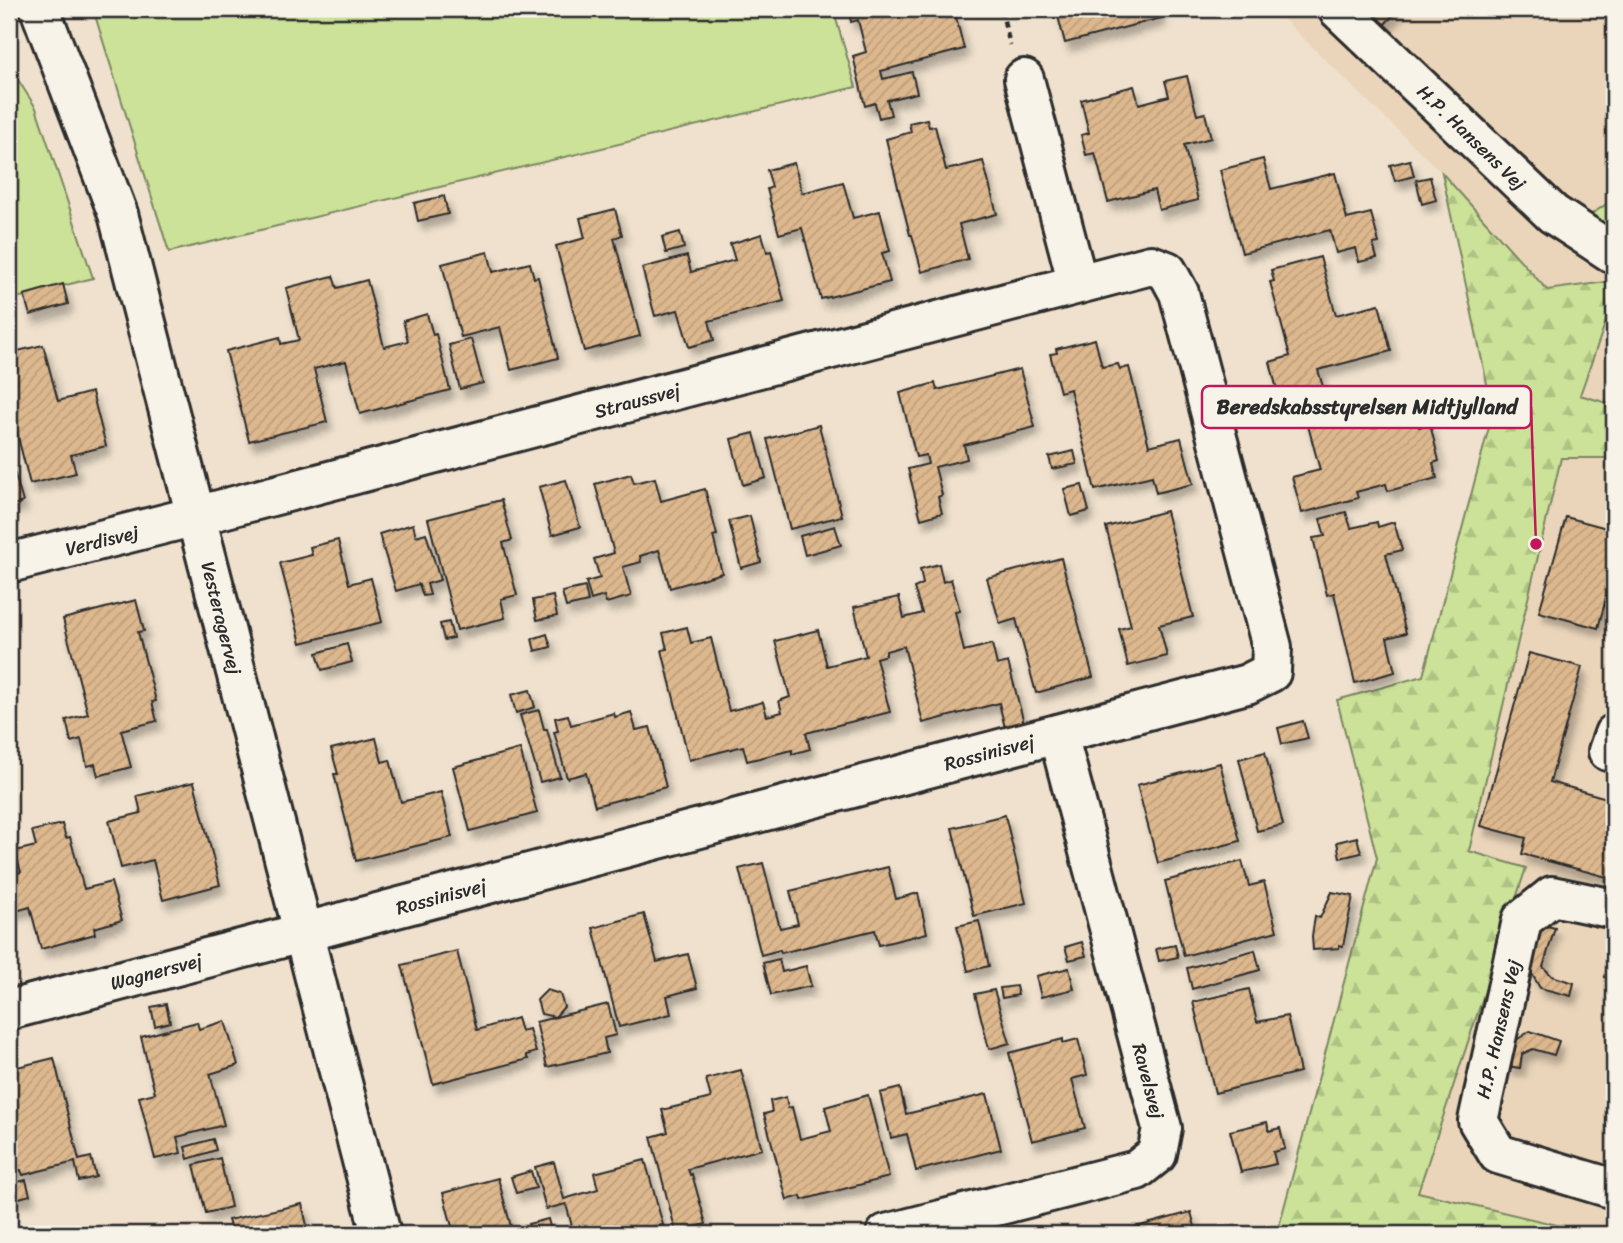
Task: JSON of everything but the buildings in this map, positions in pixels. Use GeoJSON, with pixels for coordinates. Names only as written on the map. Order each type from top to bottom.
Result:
{"type":"FeatureCollection","features":[{"type":"Feature","properties":{"kind":"street","name":"Vesteragervej"},"geometry":{"type":"LineString","coordinates":[[40,9],[118,214],[381,1234]]}},
{"type":"Feature","properties":{"kind":"street","name":"H.P. Hansens Vej"},"geometry":{"type":"LineString","coordinates":[[1338,9],[1553,214],[1614,254]]}},
{"type":"Feature","properties":{"kind":"street"},"geometry":{"type":"LineString","coordinates":[[1024,79],[1078,284]]}},
{"type":"Feature","properties":{"kind":"street","name":"Straussvej"},"geometry":{"type":"LineString","coordinates":[[196,516],[1151,265],[1167,271]]}},
{"type":"Feature","properties":{"kind":"street","name":"Rossinisvej"},"geometry":{"type":"LineString","coordinates":[[303,932],[1247,684],[1271,672],[1272,647],[1269,634],[1179,293],[1167,271]]}},
{"type":"Feature","properties":{"kind":"street","name":"Verdisvej"},"geometry":{"type":"LineString","coordinates":[[9,564],[196,516]]}},
{"type":"Feature","properties":{"kind":"street","name":"Ravelsvej"},"geometry":{"type":"LineString","coordinates":[[886,1234],[954,1225],[1137,1170],[1157,1154],[1162,1128],[1058,734]]}},
{"type":"Feature","properties":{"kind":"street","name":"H.P. Hansens Vej"},"geometry":{"type":"LineString","coordinates":[[1614,909],[1552,896],[1522,920],[1478,1121],[1498,1154],[1614,1189]]}},
{"type":"Feature","properties":{"kind":"street","name":"Wagnersvej"},"geometry":{"type":"LineString","coordinates":[[9,1010],[303,932]]}},
{"type":"Feature","properties":{"kind":"shaded area"},"geometry":{"type":"Polygon","coordinates":[[[1273,9],[1614,9],[1614,1234],[1376,1234],[1283,1212],[1377,858],[1337,700],[1423,676],[1493,412],[1442,173],[1273,9]]]}},
{"type":"Feature","properties":{"kind":"green space"},"geometry":{"type":"Polygon","coordinates":[[[93,9],[833,9],[856,87],[169,252],[93,9]]]}},
{"type":"Feature","properties":{"kind":"green space"},"geometry":{"type":"Polygon","coordinates":[[[9,66],[36,108],[93,278],[9,300],[9,66]]]}},
{"type":"Feature","properties":{"kind":"green space"},"geometry":{"type":"Polygon","coordinates":[[[1442,173],[1547,290],[1614,281],[1614,298],[1580,395],[1614,405],[1614,458],[1561,458],[1469,851],[1526,868],[1418,1192],[1595,1234],[1277,1234],[1377,858],[1337,700],[1423,676],[1493,412],[1442,173]]]}},
{"type":"Feature","properties":{"kind":"green space"},"geometry":{"type":"Polygon","coordinates":[[[1614,199],[1614,228],[1586,218],[1614,199]]]}},
{"type":"Feature","properties":{"kind":"place","name":"Beredskabsstyrelsen Midtjylland"},"geometry":{"type":"Point","coordinates":[1536,544]}}]}
